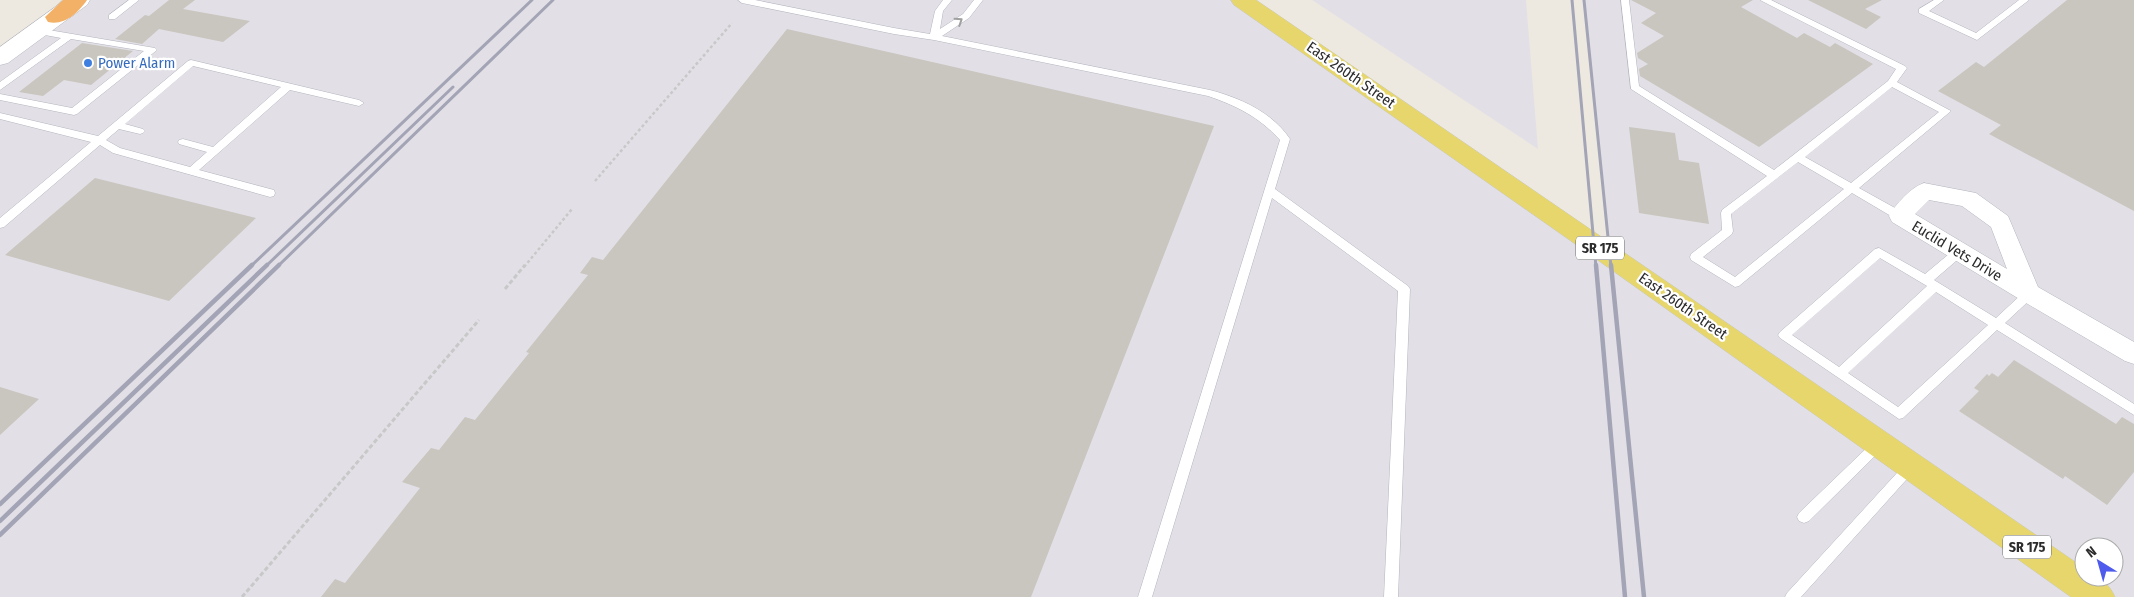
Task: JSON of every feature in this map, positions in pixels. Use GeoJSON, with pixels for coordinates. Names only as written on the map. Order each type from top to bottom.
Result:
{"type":"FeatureCollection","features":[{"type":"Feature","properties":{"kind":"highway"},"geometry":{"type":"LineString","coordinates":[[56,17],[78,0]]}},
{"type":"Feature","properties":{"kind":"main road","name":"East 260th Street"},"geometry":{"type":"LineString","coordinates":[[1242,0],[1911,466],[2084,593]]}},
{"type":"Feature","properties":{"kind":"street"},"geometry":{"type":"LineString","coordinates":[[0,58],[56,17]]}},
{"type":"Feature","properties":{"kind":"street","name":"Euclid Vets Drive"},"geometry":{"type":"LineString","coordinates":[[2029,294],[2000,222],[1968,199],[1924,191],[1900,216],[2029,294],[2134,354]]}},
{"type":"Feature","properties":{"kind":"lane"},"geometry":{"type":"LineString","coordinates":[[112,17],[135,0]]}},
{"type":"Feature","properties":{"kind":"lane"},"geometry":{"type":"LineString","coordinates":[[742,0],[934,36],[1210,93],[1247,106],[1270,122],[1285,139],[1145,597]]}},
{"type":"Feature","properties":{"kind":"lane"},"geometry":{"type":"LineString","coordinates":[[934,36],[939,11],[948,0]]}},
{"type":"Feature","properties":{"kind":"lane"},"geometry":{"type":"LineString","coordinates":[[934,36],[966,16],[978,0]]}},
{"type":"Feature","properties":{"kind":"lane"},"geometry":{"type":"LineString","coordinates":[[1625,0],[1634,87],[1774,175]]}},
{"type":"Feature","properties":{"kind":"lane"},"geometry":{"type":"LineString","coordinates":[[1764,0],[1902,68],[1891,83],[1726,213],[1728,231],[1695,257],[1735,283],[1850,187],[1946,111],[1891,83]]}},
{"type":"Feature","properties":{"kind":"lane"},"geometry":{"type":"LineString","coordinates":[[1940,0],[1922,11],[1977,36],[2025,0]]}},
{"type":"Feature","properties":{"kind":"lane"},"geometry":{"type":"LineString","coordinates":[[0,97],[74,112],[152,50],[108,41],[68,38],[37,31]]}},
{"type":"Feature","properties":{"kind":"lane"},"geometry":{"type":"LineString","coordinates":[[0,87],[68,38]]}},
{"type":"Feature","properties":{"kind":"lane"},"geometry":{"type":"LineString","coordinates":[[0,224],[191,63],[359,103]]}},
{"type":"Feature","properties":{"kind":"lane"},"geometry":{"type":"LineString","coordinates":[[192,171],[288,86]]}},
{"type":"Feature","properties":{"kind":"lane"},"geometry":{"type":"LineString","coordinates":[[0,116],[99,140],[117,151],[270,193]]}},
{"type":"Feature","properties":{"kind":"lane"},"geometry":{"type":"LineString","coordinates":[[117,125],[140,131]]}},
{"type":"Feature","properties":{"kind":"lane"},"geometry":{"type":"LineString","coordinates":[[183,142],[215,150]]}},
{"type":"Feature","properties":{"kind":"lane"},"geometry":{"type":"LineString","coordinates":[[1798,157],[1900,216]]}},
{"type":"Feature","properties":{"kind":"lane"},"geometry":{"type":"LineString","coordinates":[[1270,191],[1404,289],[1390,597]]}},
{"type":"Feature","properties":{"kind":"lane"},"geometry":{"type":"LineString","coordinates":[[2029,294],[1997,325],[1899,414],[1784,335],[1879,252],[1931,283],[1997,325],[2134,410]]}},
{"type":"Feature","properties":{"kind":"lane"},"geometry":{"type":"LineString","coordinates":[[1840,373],[1931,283],[1959,252]]}},
{"type":"Feature","properties":{"kind":"lane"},"geometry":{"type":"LineString","coordinates":[[1804,517],[1879,444]]}},
{"type":"Feature","properties":{"kind":"lane"},"geometry":{"type":"LineString","coordinates":[[1792,597],[1911,466]]}},
{"type":"Feature","properties":{"kind":"path"},"geometry":{"type":"LineString","coordinates":[[595,181],[732,23]]}},
{"type":"Feature","properties":{"kind":"path"},"geometry":{"type":"LineString","coordinates":[[505,289],[572,209]]}},
{"type":"Feature","properties":{"kind":"path"},"geometry":{"type":"LineString","coordinates":[[242,597],[479,320]]}},
{"type":"Feature","properties":{"kind":"shaded area"},"geometry":{"type":"Polygon","coordinates":[[[79,0],[1244,0],[1610,256],[1584,0],[2134,0],[2134,597],[0,597],[0,58],[79,0]]]}},
{"type":"Feature","properties":{"kind":"shaded area"},"geometry":{"type":"Polygon","coordinates":[[[1312,0],[1526,0],[1538,149],[1312,0]]]}},
{"type":"Feature","properties":{"kind":"building"},"geometry":{"type":"Polygon","coordinates":[[[169,0],[195,0],[183,9],[250,21],[223,42],[159,29],[142,44],[115,39],[145,15],[149,16],[169,0]]]}},
{"type":"Feature","properties":{"kind":"building"},"geometry":{"type":"Polygon","coordinates":[[[1631,0],[1753,0],[1741,7],[1797,38],[1804,33],[1830,47],[1835,43],[1873,64],[1759,147],[1640,76],[1639,69],[1648,64],[1638,58],[1637,53],[1664,36],[1641,23],[1656,13],[1631,0]]]}},
{"type":"Feature","properties":{"kind":"building"},"geometry":{"type":"Polygon","coordinates":[[[1808,0],[1882,0],[1865,9],[1881,17],[1866,29],[1808,0]]]}},
{"type":"Feature","properties":{"kind":"building"},"geometry":{"type":"Polygon","coordinates":[[[2067,0],[2134,0],[2134,211],[1989,134],[2001,125],[1938,91],[1976,62],[1984,67],[2067,0]]]}},
{"type":"Feature","properties":{"kind":"building"},"geometry":{"type":"Polygon","coordinates":[[[787,29],[1214,126],[1031,597],[321,597],[335,579],[345,583],[420,488],[402,482],[431,448],[439,450],[465,417],[475,420],[529,353],[526,352],[588,275],[580,273],[592,257],[603,260],[787,29]]]}},
{"type":"Feature","properties":{"kind":"building","name":"Power Alarm"},"geometry":{"type":"Polygon","coordinates":[[[82,43],[133,51],[91,85],[64,80],[43,96],[19,92],[82,43]]]}},
{"type":"Feature","properties":{"kind":"building"},"geometry":{"type":"Polygon","coordinates":[[[1629,127],[1675,133],[1679,160],[1699,163],[1709,224],[1639,213],[1629,127]]]}},
{"type":"Feature","properties":{"kind":"building"},"geometry":{"type":"Polygon","coordinates":[[[95,178],[256,218],[169,301],[5,255],[95,178]]]}},
{"type":"Feature","properties":{"kind":"building"},"geometry":{"type":"Polygon","coordinates":[[[2014,360],[2116,424],[2122,417],[2134,424],[2134,472],[2107,505],[2065,476],[2063,479],[1959,411],[1979,391],[1974,388],[1987,374],[1989,376],[1992,373],[1998,377],[2014,360]]]}},
{"type":"Feature","properties":{"kind":"building"},"geometry":{"type":"Polygon","coordinates":[[[0,387],[39,399],[0,435],[0,387]]]}},
{"type":"Feature","properties":{"kind":"railway"},"geometry":{"type":"LineString","coordinates":[[250,267],[532,0]]}},
{"type":"Feature","properties":{"kind":"railway"},"geometry":{"type":"LineString","coordinates":[[277,267],[553,0]]}},
{"type":"Feature","properties":{"kind":"railway"},"geometry":{"type":"LineString","coordinates":[[1572,0],[1596,267]]}},
{"type":"Feature","properties":{"kind":"railway"},"geometry":{"type":"LineString","coordinates":[[1584,0],[1611,267]]}},
{"type":"Feature","properties":{"kind":"railway"},"geometry":{"type":"LineString","coordinates":[[265,267],[453,87]]}},
{"type":"Feature","properties":{"kind":"railway"},"geometry":{"type":"LineString","coordinates":[[0,504],[252,265]]}},
{"type":"Feature","properties":{"kind":"railway"},"geometry":{"type":"LineString","coordinates":[[0,521],[267,265]]}},
{"type":"Feature","properties":{"kind":"railway"},"geometry":{"type":"LineString","coordinates":[[0,535],[279,265]]}},
{"type":"Feature","properties":{"kind":"railway"},"geometry":{"type":"LineString","coordinates":[[1596,265],[1625,597]]}},
{"type":"Feature","properties":{"kind":"railway"},"geometry":{"type":"LineString","coordinates":[[1611,265],[1644,597]]}},
{"type":"Feature","properties":{"kind":"place","name":"Power Alarm"},"geometry":{"type":"Point","coordinates":[88,63]}}]}
